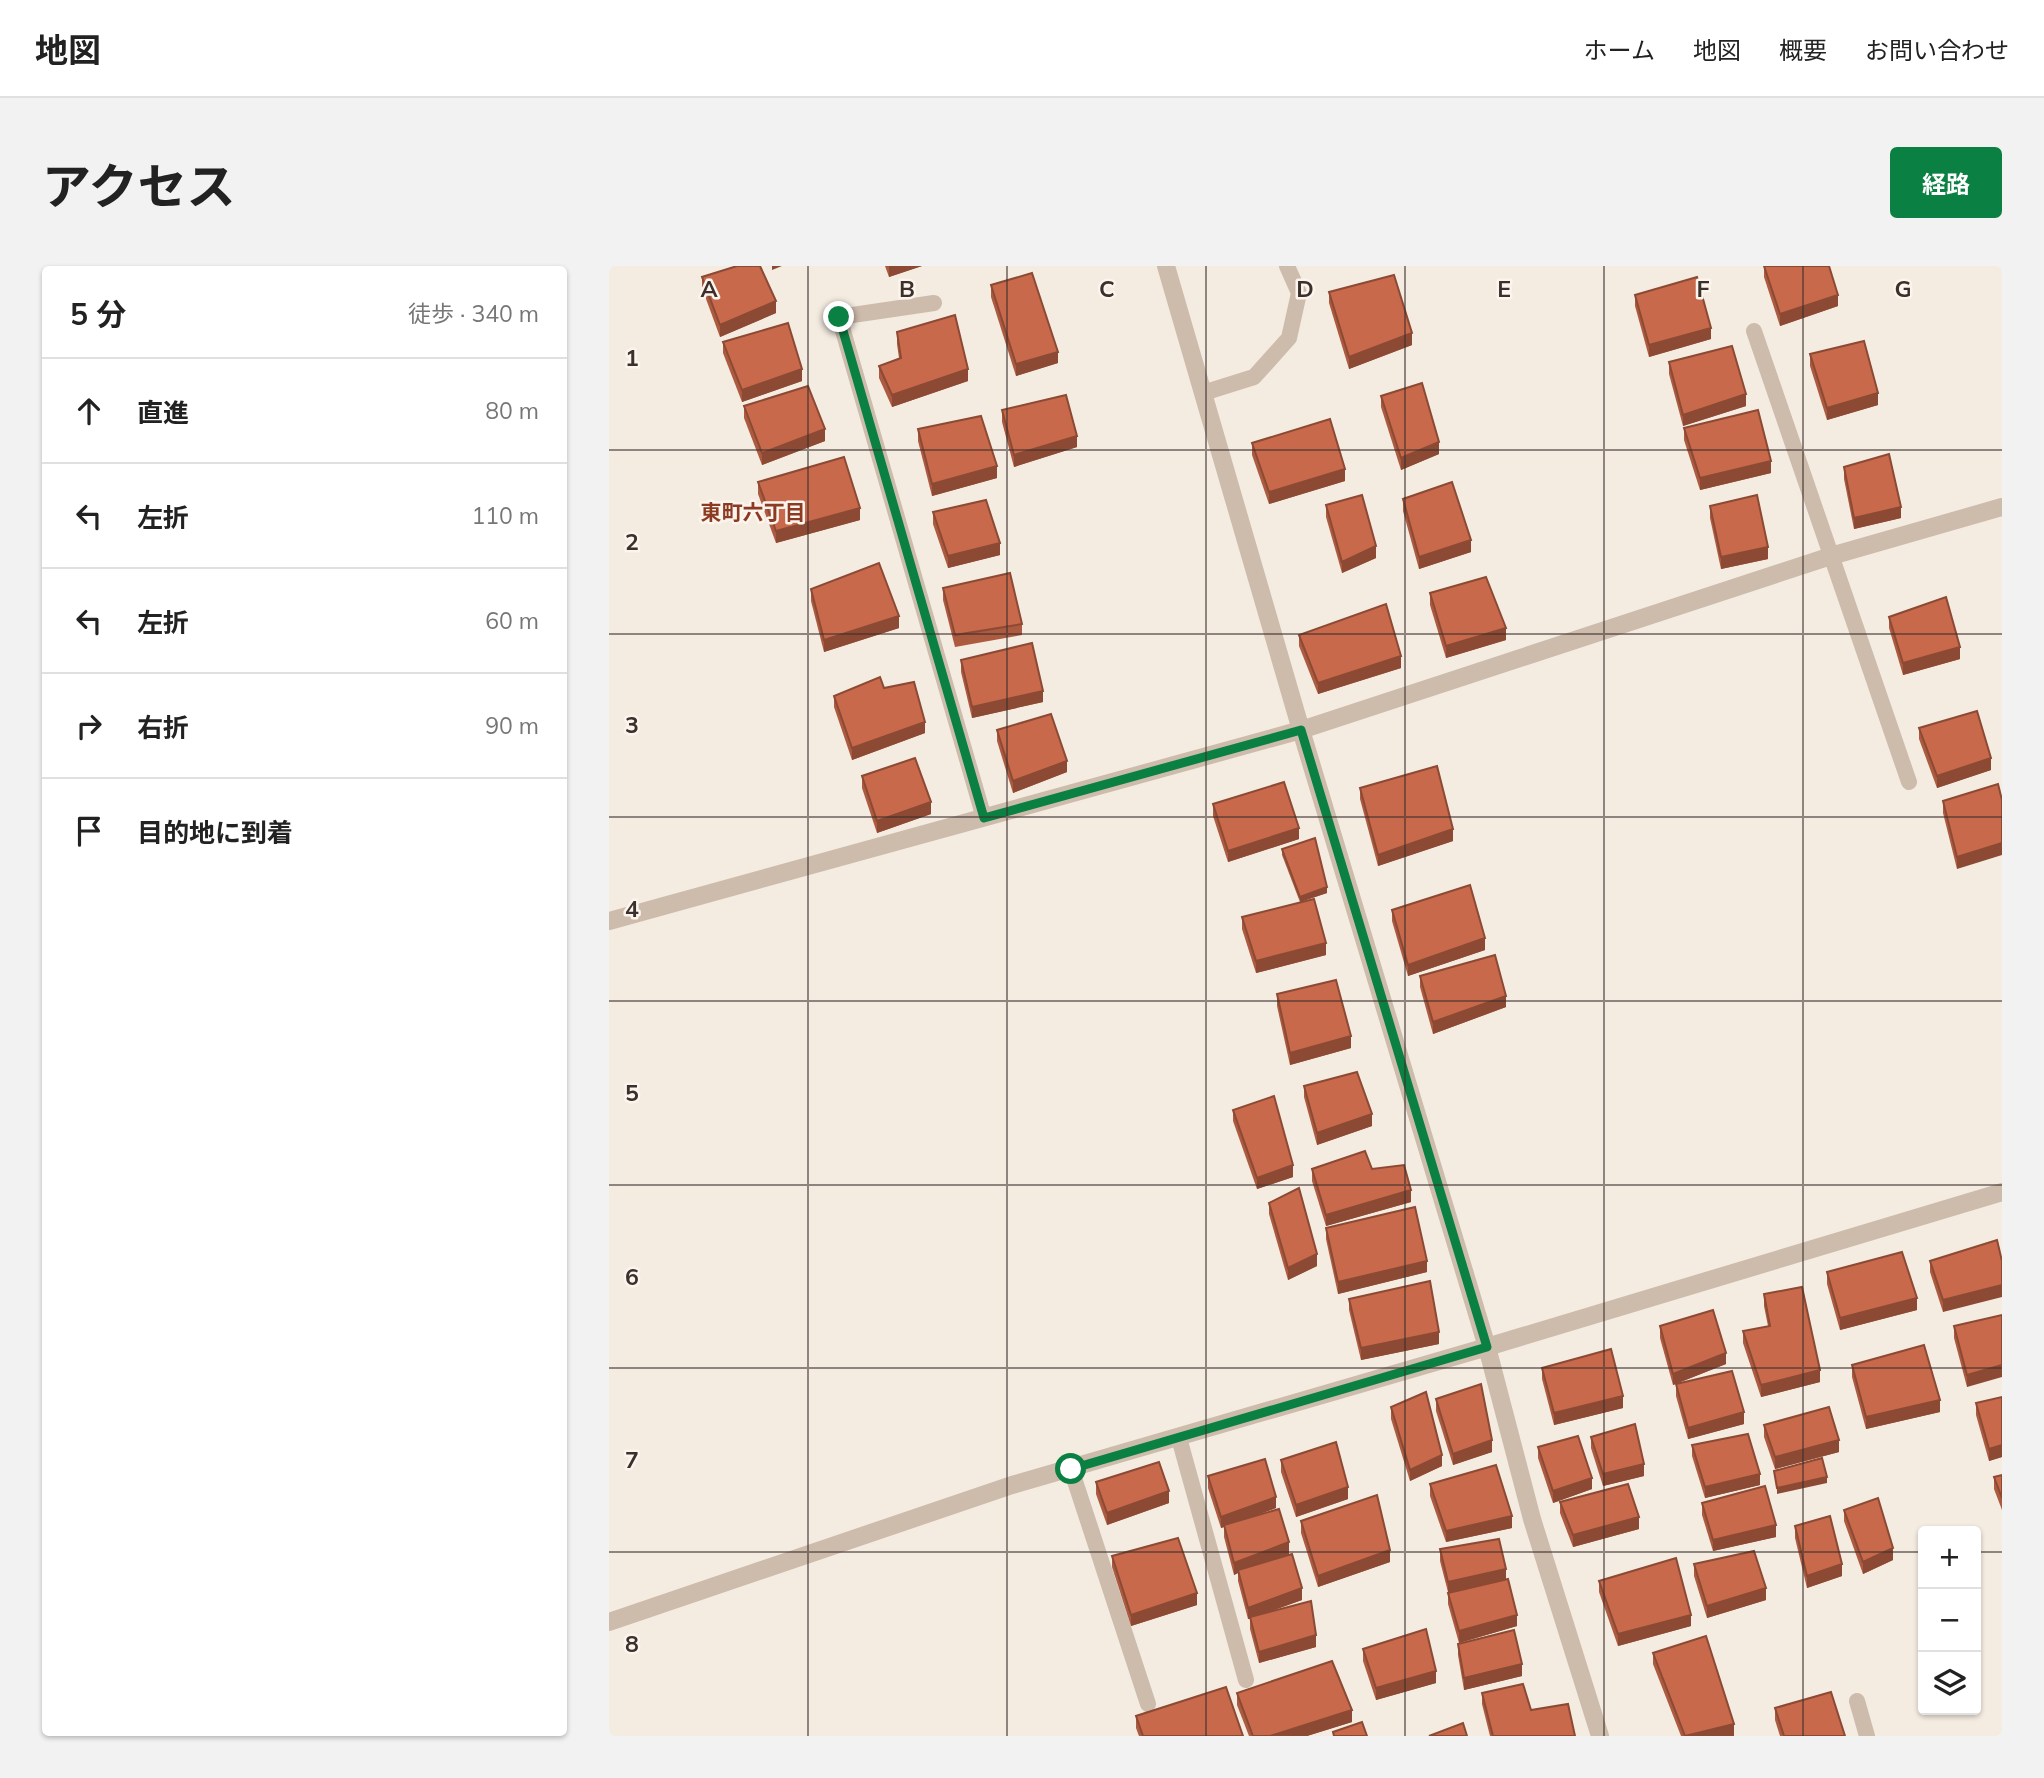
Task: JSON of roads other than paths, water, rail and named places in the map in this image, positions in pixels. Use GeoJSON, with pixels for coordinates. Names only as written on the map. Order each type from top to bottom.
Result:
{"type":"FeatureCollection","features":[{"type":"Feature","properties":{"kind":"street"},"geometry":{"type":"LineString","coordinates":[[1166,266],[1301,730],[1487,1347],[1532,1519],[1600,1736]]}},
{"type":"Feature","properties":{"kind":"street"},"geometry":{"type":"LineString","coordinates":[[609,921],[1301,730],[1831,556],[2002,507]]}},
{"type":"Feature","properties":{"kind":"street"},"geometry":{"type":"LineString","coordinates":[[609,1622],[1012,1485],[1487,1347],[2002,1192]]}},
{"type":"Feature","properties":{"kind":"lane"},"geometry":{"type":"LineString","coordinates":[[1203,393],[1254,377],[1289,338],[1300,293],[1287,266]]}},
{"type":"Feature","properties":{"kind":"lane"},"geometry":{"type":"LineString","coordinates":[[934,303],[839,317],[984,818]]}},
{"type":"Feature","properties":{"kind":"lane"},"geometry":{"type":"LineString","coordinates":[[1754,331],[1909,782]]}},
{"type":"Feature","properties":{"kind":"lane"},"geometry":{"type":"LineString","coordinates":[[1179,1437],[1246,1680]]}},
{"type":"Feature","properties":{"kind":"lane"},"geometry":{"type":"LineString","coordinates":[[1071,1469],[1148,1704]]}},
{"type":"Feature","properties":{"kind":"lane"},"geometry":{"type":"LineString","coordinates":[[1857,1701],[1867,1736]]}},
{"type":"Feature","properties":{"kind":"district","name":"東町六丁目"},"geometry":{"type":"Point","coordinates":[753,513]}}]}
